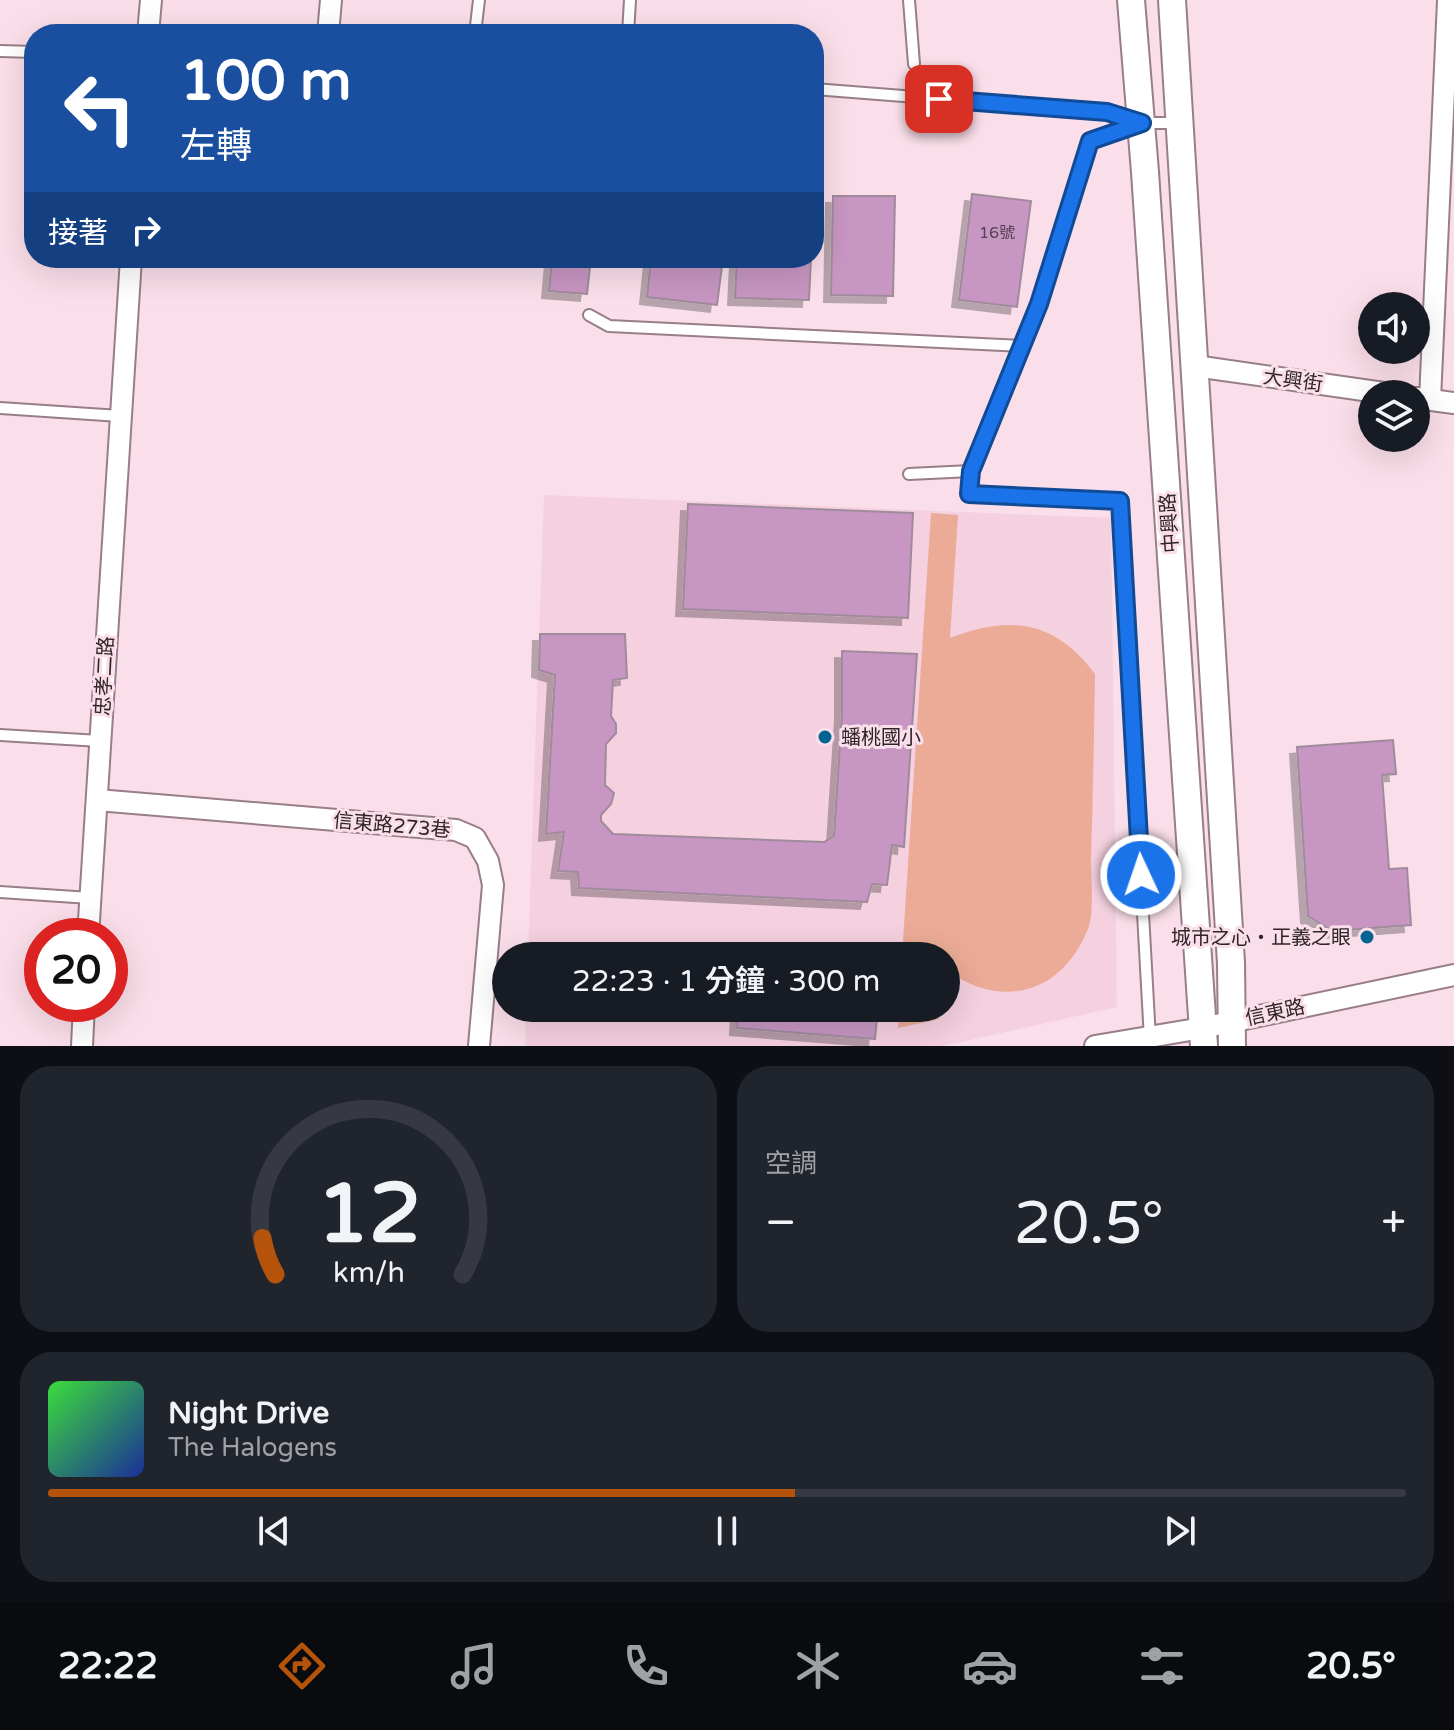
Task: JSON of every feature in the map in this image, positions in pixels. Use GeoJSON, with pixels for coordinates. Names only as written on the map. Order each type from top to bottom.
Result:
{"type":"FeatureCollection","features":[{"type":"Feature","properties":{"kind":"street"},"geometry":{"type":"LineString","coordinates":[[149,24],[151,0]]}},
{"type":"Feature","properties":{"kind":"street"},"geometry":{"type":"LineString","coordinates":[[329,24],[331,0]]}},
{"type":"Feature","properties":{"kind":"street","name":"中興路"},"geometry":{"type":"LineString","coordinates":[[1131,0],[1142,123],[1203,1037]]}},
{"type":"Feature","properties":{"kind":"street","name":"中興路"},"geometry":{"type":"LineString","coordinates":[[1172,0],[1230,947],[1232,1034]]}},
{"type":"Feature","properties":{"kind":"street"},"geometry":{"type":"LineString","coordinates":[[1424,380],[1448,1]]}},
{"type":"Feature","properties":{"kind":"street","name":"忠孝二路"},"geometry":{"type":"LineString","coordinates":[[89,918],[130,268]]}},
{"type":"Feature","properties":{"kind":"street","name":"大興街"},"geometry":{"type":"LineString","coordinates":[[1195,366],[1358,389]]}},
{"type":"Feature","properties":{"kind":"street"},"geometry":{"type":"LineString","coordinates":[[1430,400],[1454,403]]}},
{"type":"Feature","properties":{"kind":"street","name":"信東路273巷"},"geometry":{"type":"LineString","coordinates":[[97,800],[456,830],[475,838],[488,861],[493,885],[479,1046]]}},
{"type":"Feature","properties":{"kind":"street","name":"信東路"},"geometry":{"type":"LineString","coordinates":[[1095,1046],[1232,1034],[1454,975]]}},
{"type":"Feature","properties":{"kind":"street"},"geometry":{"type":"LineString","coordinates":[[82,1046],[83,1022]]}},
{"type":"Feature","properties":{"kind":"lane"},"geometry":{"type":"LineString","coordinates":[[476,24],[479,0]]}},
{"type":"Feature","properties":{"kind":"lane"},"geometry":{"type":"LineString","coordinates":[[629,24],[630,0]]}},
{"type":"Feature","properties":{"kind":"lane"},"geometry":{"type":"LineString","coordinates":[[909,0],[914,64]]}},
{"type":"Feature","properties":{"kind":"lane"},"geometry":{"type":"LineString","coordinates":[[0,51],[24,52]]}},
{"type":"Feature","properties":{"kind":"lane"},"geometry":{"type":"LineString","coordinates":[[824,90],[1107,112],[1142,123]]}},
{"type":"Feature","properties":{"kind":"lane"},"geometry":{"type":"LineString","coordinates":[[1150,1042],[1120,501],[969,494],[971,471],[1039,304],[1090,141],[1142,123],[1181,122]]}},
{"type":"Feature","properties":{"kind":"lane"},"geometry":{"type":"LineString","coordinates":[[589,315],[609,326],[1022,346]]}},
{"type":"Feature","properties":{"kind":"lane"},"geometry":{"type":"LineString","coordinates":[[0,408],[120,416]]}},
{"type":"Feature","properties":{"kind":"lane"},"geometry":{"type":"LineString","coordinates":[[909,474],[971,471]]}},
{"type":"Feature","properties":{"kind":"lane"},"geometry":{"type":"LineString","coordinates":[[0,735],[100,741]]}},
{"type":"Feature","properties":{"kind":"lane"},"geometry":{"type":"LineString","coordinates":[[0,892],[90,898]]}},
{"type":"Feature","properties":{"kind":"shaded area","name":"蟠桃國小"},"geometry":{"type":"Polygon","coordinates":[[[544,495],[1111,518],[1117,1007],[943,1046],[525,1046],[526,1022],[960,1022],[960,942],[528,942],[544,495]]]}},
{"type":"Feature","properties":{"kind":"shaded area"},"geometry":{"type":"Polygon","coordinates":[[[931,513],[958,515],[950,638],[992,626],[1030,627],[1064,642],[1095,674],[1091,919],[1078,949],[1064,967],[1048,980],[1010,992],[989,990],[960,979],[960,942],[903,942],[931,513]]]}},
{"type":"Feature","properties":{"kind":"shaded area"},"geometry":{"type":"Polygon","coordinates":[[[898,1022],[925,1022],[898,1028],[898,1022]]]}},
{"type":"Feature","properties":{"kind":"building"},"geometry":{"type":"Polygon","coordinates":[[[972,194],[1031,201],[1017,307],[959,300],[972,194]]]}},
{"type":"Feature","properties":{"kind":"building"},"geometry":{"type":"Polygon","coordinates":[[[833,196],[895,196],[893,296],[831,295],[833,196]]]}},
{"type":"Feature","properties":{"kind":"building"},"geometry":{"type":"Polygon","coordinates":[[[551,268],[590,268],[587,294],[549,291],[551,268]]]}},
{"type":"Feature","properties":{"kind":"building"},"geometry":{"type":"Polygon","coordinates":[[[650,268],[722,268],[717,305],[647,297],[650,268]]]}},
{"type":"Feature","properties":{"kind":"building"},"geometry":{"type":"Polygon","coordinates":[[[736,268],[811,268],[809,300],[735,298],[736,268]]]}},
{"type":"Feature","properties":{"kind":"building"},"geometry":{"type":"Polygon","coordinates":[[[688,504],[913,513],[908,618],[683,609],[688,504]]]}},
{"type":"Feature","properties":{"kind":"building"},"geometry":{"type":"Polygon","coordinates":[[[540,634],[625,634],[627,678],[613,680],[611,716],[616,724],[616,733],[606,744],[605,785],[614,793],[611,804],[601,815],[601,821],[613,834],[824,842],[834,836],[842,713],[842,651],[917,654],[904,847],[892,845],[887,885],[872,884],[867,902],[579,888],[578,872],[558,871],[564,832],[546,834],[555,675],[539,670],[540,634]]]}},
{"type":"Feature","properties":{"kind":"building"},"geometry":{"type":"Polygon","coordinates":[[[1393,740],[1396,774],[1382,775],[1389,869],[1407,868],[1411,925],[1332,931],[1308,916],[1297,747],[1393,740]]]}},
{"type":"Feature","properties":{"kind":"building"},"geometry":{"type":"Polygon","coordinates":[[[737,1022],[877,1022],[875,1039],[737,1028],[737,1022]]]}},
{"type":"Feature","properties":{"kind":"place","name":"蟠桃國小"},"geometry":{"type":"Point","coordinates":[825,737]}},
{"type":"Feature","properties":{"kind":"place","name":"城市之心‧正義之眼"},"geometry":{"type":"Point","coordinates":[1367,937]}},
{"type":"Feature","properties":{"kind":"route"},"geometry":{"type":"LineString","coordinates":[[939,99],[1107,112],[1142,123],[1090,141],[1039,304],[971,471],[969,494],[1120,501],[1141,875]]}}]}
